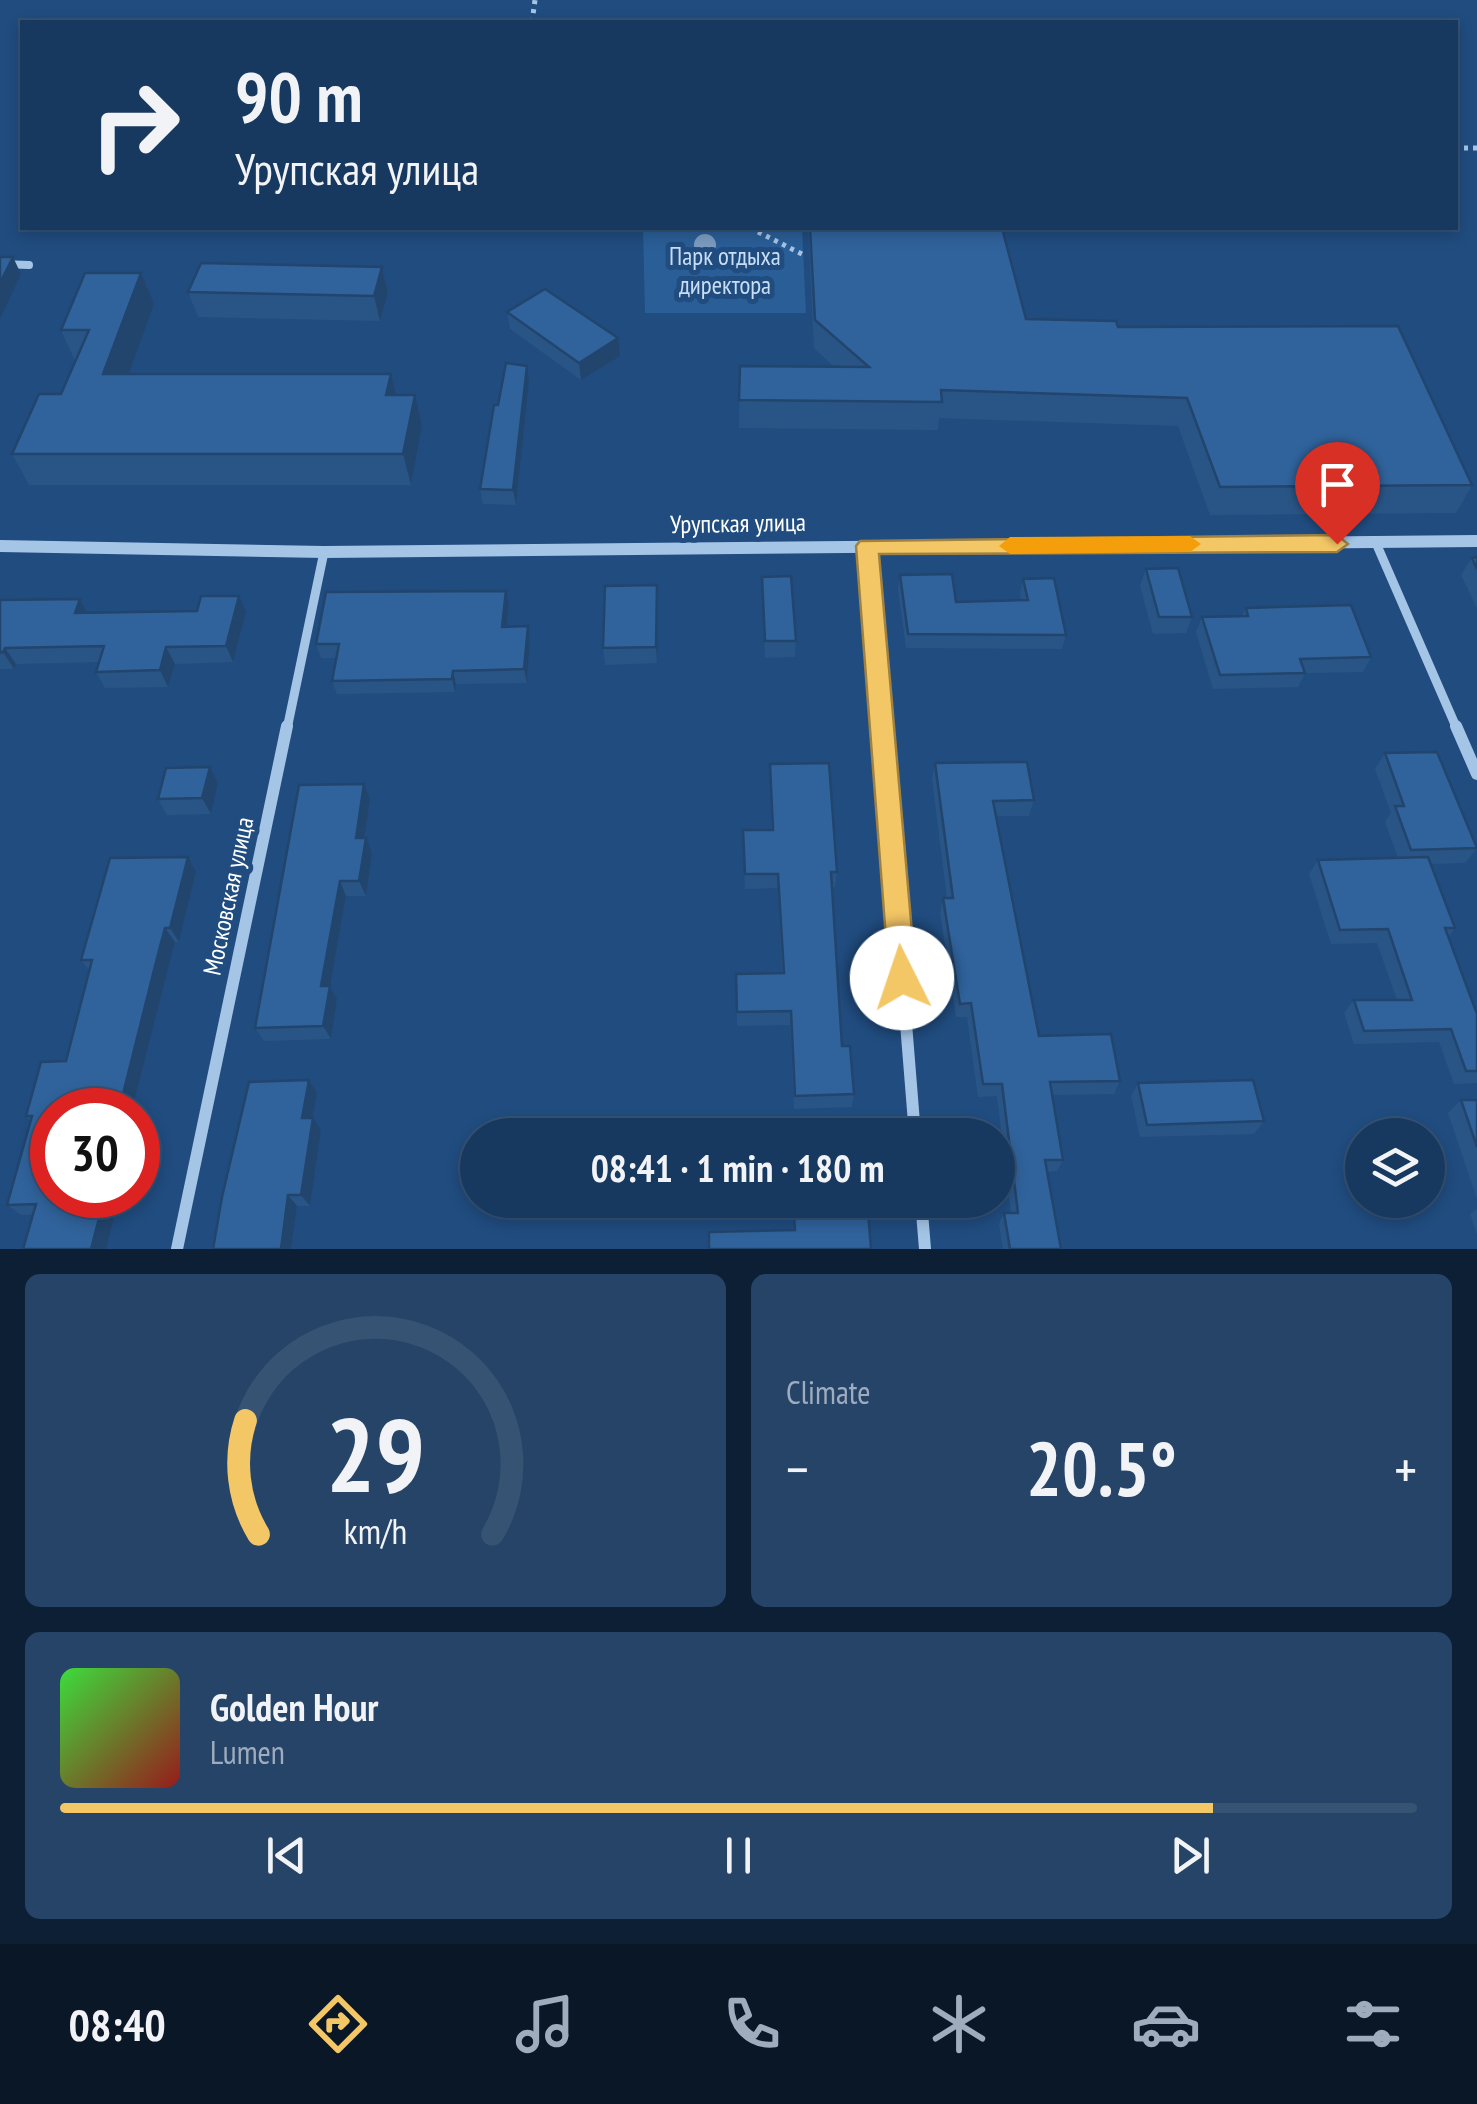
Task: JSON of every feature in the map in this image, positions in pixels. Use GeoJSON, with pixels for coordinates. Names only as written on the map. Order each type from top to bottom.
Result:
{"type":"FeatureCollection","features":[{"type":"Feature","properties":{"kind":"street"},"geometry":{"type":"LineString","coordinates":[[0,264],[29,264]]}},
{"type":"Feature","properties":{"kind":"street","name":"Урупская улица"},"geometry":{"type":"LineString","coordinates":[[0,546],[324,552],[1477,542]]}},
{"type":"Feature","properties":{"kind":"street"},"geometry":{"type":"LineString","coordinates":[[1376,543],[1477,774]]}},
{"type":"Feature","properties":{"kind":"street"},"geometry":{"type":"LineString","coordinates":[[867,546],[915,1118]]}},
{"type":"Feature","properties":{"kind":"street","name":"Московская улица"},"geometry":{"type":"LineString","coordinates":[[176,1249],[324,552]]}},
{"type":"Feature","properties":{"kind":"street"},"geometry":{"type":"LineString","coordinates":[[922,1218],[925,1249]]}},
{"type":"Feature","properties":{"kind":"path"},"geometry":{"type":"LineString","coordinates":[[754,230],[804,255]]}},
{"type":"Feature","properties":{"kind":"green space","name":"Парк отдыха директора"},"geometry":{"type":"Polygon","coordinates":[[[643,230],[802,230],[806,313],[645,313],[643,230]]]}},
{"type":"Feature","properties":{"kind":"building"},"geometry":{"type":"Polygon","coordinates":[[[810,230],[1003,230],[1026,319],[1116,321],[1118,327],[1398,326],[1472,485],[1220,487],[1187,398],[941,390],[942,402],[739,400],[740,366],[869,367],[815,320],[810,230]]]}},
{"type":"Feature","properties":{"kind":"building"},"geometry":{"type":"Polygon","coordinates":[[[0,257],[13,257],[0,283],[0,257]]]}},
{"type":"Feature","properties":{"kind":"building"},"geometry":{"type":"Polygon","coordinates":[[[201,263],[382,267],[374,296],[188,292],[201,263]]]}},
{"type":"Feature","properties":{"kind":"building"},"geometry":{"type":"Polygon","coordinates":[[[85,273],[141,273],[103,374],[391,374],[386,395],[415,395],[403,454],[12,454],[39,394],[61,394],[89,330],[61,330],[85,273]]]}},
{"type":"Feature","properties":{"kind":"building"},"geometry":{"type":"Polygon","coordinates":[[[545,289],[618,338],[579,363],[507,312],[545,289]]]}},
{"type":"Feature","properties":{"kind":"building"},"geometry":{"type":"Polygon","coordinates":[[[506,363],[527,366],[513,490],[480,489],[494,405],[498,405],[506,363]]]}},
{"type":"Feature","properties":{"kind":"building"},"geometry":{"type":"Polygon","coordinates":[[[1178,568],[1192,617],[1159,617],[1146,569],[1178,568]]]}},
{"type":"Feature","properties":{"kind":"building"},"geometry":{"type":"Polygon","coordinates":[[[952,574],[956,602],[1028,600],[1023,579],[1054,578],[1066,635],[908,634],[900,575],[952,574]]]}},
{"type":"Feature","properties":{"kind":"building"},"geometry":{"type":"Polygon","coordinates":[[[791,576],[796,641],[765,641],[762,577],[791,576]]]}},
{"type":"Feature","properties":{"kind":"building"},"geometry":{"type":"Polygon","coordinates":[[[657,585],[656,647],[603,648],[605,586],[657,585]]]}},
{"type":"Feature","properties":{"kind":"building"},"geometry":{"type":"Polygon","coordinates":[[[506,591],[502,627],[528,626],[524,669],[453,671],[452,679],[332,681],[339,644],[316,644],[326,592],[506,591]]]}},
{"type":"Feature","properties":{"kind":"building"},"geometry":{"type":"Polygon","coordinates":[[[201,596],[239,596],[226,646],[166,647],[160,670],[96,672],[104,646],[5,648],[0,653],[0,600],[80,599],[75,613],[197,611],[201,596]]]}},
{"type":"Feature","properties":{"kind":"building"},"geometry":{"type":"Polygon","coordinates":[[[1351,605],[1371,657],[1300,659],[1305,673],[1220,675],[1202,617],[1248,616],[1246,608],[1351,605]]]}},
{"type":"Feature","properties":{"kind":"building"},"geometry":{"type":"Polygon","coordinates":[[[1437,752],[1477,848],[1411,850],[1395,806],[1404,806],[1385,753],[1437,752]]]}},
{"type":"Feature","properties":{"kind":"building"},"geometry":{"type":"Polygon","coordinates":[[[1027,762],[1034,800],[993,801],[1039,1036],[1111,1034],[1120,1081],[1050,1082],[1063,1160],[1045,1160],[1061,1249],[1010,1249],[1005,1218],[1015,1218],[1018,1213],[1015,1118],[1006,1118],[1002,1084],[983,1084],[971,1003],[960,1004],[943,898],[953,898],[935,763],[1027,762]]]}},
{"type":"Feature","properties":{"kind":"building"},"geometry":{"type":"Polygon","coordinates":[[[829,763],[837,872],[831,872],[842,1046],[850,1046],[854,1094],[795,1096],[791,1011],[737,1012],[736,974],[784,973],[778,874],[745,874],[743,830],[773,830],[770,764],[829,763]]]}},
{"type":"Feature","properties":{"kind":"building"},"geometry":{"type":"Polygon","coordinates":[[[210,767],[202,798],[158,799],[166,768],[210,767]]]}},
{"type":"Feature","properties":{"kind":"building"},"geometry":{"type":"Polygon","coordinates":[[[364,784],[356,838],[366,838],[359,881],[340,881],[321,986],[330,986],[323,1026],[255,1028],[299,785],[364,784]]]}},
{"type":"Feature","properties":{"kind":"building"},"geometry":{"type":"Polygon","coordinates":[[[188,857],[170,928],[165,928],[125,1088],[34,1088],[41,1062],[66,1061],[92,960],[81,960],[110,858],[188,857]]]}},
{"type":"Feature","properties":{"kind":"building"},"geometry":{"type":"Polygon","coordinates":[[[1428,857],[1455,928],[1445,928],[1477,1014],[1477,1071],[1466,1071],[1451,1029],[1364,1031],[1354,1000],[1412,1000],[1388,929],[1340,930],[1318,860],[1428,857]]]}},
{"type":"Feature","properties":{"kind":"building"},"geometry":{"type":"Polygon","coordinates":[[[309,1080],[302,1118],[313,1118],[301,1195],[288,1195],[281,1249],[213,1249],[249,1082],[309,1080]]]}},
{"type":"Feature","properties":{"kind":"building"},"geometry":{"type":"Polygon","coordinates":[[[1253,1080],[1264,1121],[1147,1125],[1138,1083],[1253,1080]]]}},
{"type":"Feature","properties":{"kind":"building"},"geometry":{"type":"Polygon","coordinates":[[[1461,1100],[1477,1100],[1477,1147],[1461,1100]]]}},
{"type":"Feature","properties":{"kind":"building"},"geometry":{"type":"Polygon","coordinates":[[[30,1123],[30,1204],[7,1205],[30,1123]]]}},
{"type":"Feature","properties":{"kind":"building"},"geometry":{"type":"Polygon","coordinates":[[[32,1218],[99,1218],[91,1249],[23,1249],[32,1218]]]}},
{"type":"Feature","properties":{"kind":"building"},"geometry":{"type":"Polygon","coordinates":[[[794,1218],[868,1218],[871,1249],[709,1249],[709,1232],[795,1230],[794,1218]]]}},
{"type":"Feature","properties":{"kind":"slow traffic"},"geometry":{"type":"LineString","coordinates":[[1010,546],[1190,544]]}},
{"type":"Feature","properties":{"kind":"route"},"geometry":{"type":"LineString","coordinates":[[902,978],[867,546],[1337,544]]}}]}
